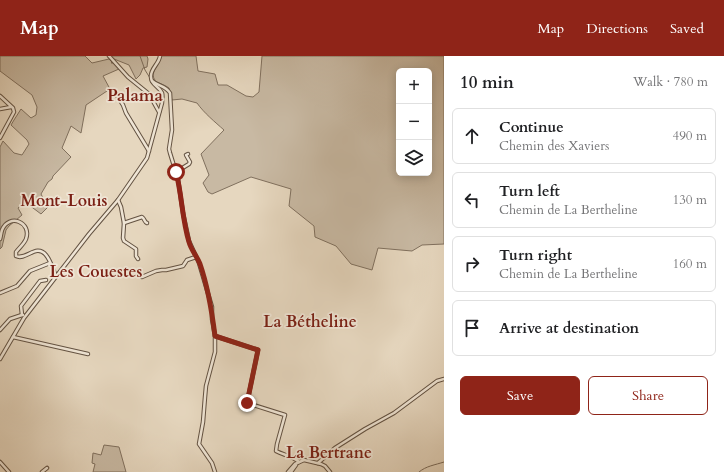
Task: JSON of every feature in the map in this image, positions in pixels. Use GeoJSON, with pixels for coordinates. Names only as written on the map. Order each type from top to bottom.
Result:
{"type":"FeatureCollection","features":[{"type":"Feature","properties":{"kind":"street"},"geometry":{"type":"LineString","coordinates":[[109,56],[128,78],[148,94],[160,113]]}},
{"type":"Feature","properties":{"kind":"street"},"geometry":{"type":"LineString","coordinates":[[0,359],[24,316],[118,200],[147,158],[162,103],[161,92],[154,85],[151,75],[160,56]]}},
{"type":"Feature","properties":{"kind":"street"},"geometry":{"type":"LineString","coordinates":[[152,81],[155,84],[167,89],[170,93],[172,134],[169,148],[178,179],[189,242],[200,266],[212,307],[215,352],[204,397],[205,412],[199,444],[212,463],[215,472]]}},
{"type":"Feature","properties":{"kind":"street"},"geometry":{"type":"LineString","coordinates":[[116,94],[150,151]]}},
{"type":"Feature","properties":{"kind":"street"},"geometry":{"type":"LineString","coordinates":[[0,96],[14,109],[13,114],[0,138]]}},
{"type":"Feature","properties":{"kind":"street"},"geometry":{"type":"LineString","coordinates":[[0,109],[11,107]]}},
{"type":"Feature","properties":{"kind":"street"},"geometry":{"type":"LineString","coordinates":[[176,172],[189,164],[190,162],[186,155],[188,154]]}},
{"type":"Feature","properties":{"kind":"street"},"geometry":{"type":"LineString","coordinates":[[118,200],[121,206],[124,223],[124,241],[136,249],[136,256],[138,259]]}},
{"type":"Feature","properties":{"kind":"street"},"geometry":{"type":"LineString","coordinates":[[124,223],[142,217],[147,223]]}},
{"type":"Feature","properties":{"kind":"street"},"geometry":{"type":"LineString","coordinates":[[0,239],[2,230],[7,223],[11,221],[20,222],[26,228],[27,236],[16,252],[16,256],[21,257],[34,251],[39,251],[45,254],[56,276]]}},
{"type":"Feature","properties":{"kind":"street"},"geometry":{"type":"LineString","coordinates":[[142,277],[156,271],[182,266],[187,260],[196,257]]}},
{"type":"Feature","properties":{"kind":"street"},"geometry":{"type":"LineString","coordinates":[[0,293],[17,286],[30,271],[50,263]]}},
{"type":"Feature","properties":{"kind":"street"},"geometry":{"type":"LineString","coordinates":[[24,316],[20,306],[40,281],[46,280]]}},
{"type":"Feature","properties":{"kind":"street"},"geometry":{"type":"LineString","coordinates":[[0,330],[9,320],[24,316]]}},
{"type":"Feature","properties":{"kind":"street"},"geometry":{"type":"LineString","coordinates":[[215,336],[258,350],[247,403],[286,415],[276,451],[296,459],[298,463]]}},
{"type":"Feature","properties":{"kind":"street"},"geometry":{"type":"LineString","coordinates":[[13,337],[88,354]]}},
{"type":"Feature","properties":{"kind":"street"},"geometry":{"type":"LineString","coordinates":[[318,463],[335,448],[394,413],[438,381],[444,379]]}},
{"type":"Feature","properties":{"kind":"street"},"geometry":{"type":"LineString","coordinates":[[289,472],[298,463],[304,460],[321,464],[330,472]]}},
{"type":"Feature","properties":{"kind":"street"},"geometry":{"type":"LineString","coordinates":[[0,462],[9,472]]}},
{"type":"Feature","properties":{"kind":"street"},"geometry":{"type":"LineString","coordinates":[[42,472],[47,468]]}},
{"type":"Feature","properties":{"kind":"shaded area"},"geometry":{"type":"Polygon","coordinates":[[[0,56],[85,56],[92,63],[109,59],[112,62],[111,63],[119,69],[103,76],[110,89],[86,105],[81,133],[71,126],[62,148],[71,157],[48,182],[41,194],[44,200],[51,204],[41,214],[25,202],[18,208],[22,215],[6,230],[2,247],[0,249],[0,147],[3,141],[14,153],[22,155],[29,144],[27,140],[11,125],[21,109],[31,118],[36,115],[37,107],[32,95],[0,71],[0,56]]]}},
{"type":"Feature","properties":{"kind":"shaded area"},"geometry":{"type":"Polygon","coordinates":[[[111,56],[147,56],[147,67],[143,68],[140,75],[136,79],[129,65],[114,59],[111,56]]]}},
{"type":"Feature","properties":{"kind":"shaded area"},"geometry":{"type":"Polygon","coordinates":[[[161,56],[196,56],[198,71],[215,74],[218,85],[227,85],[246,96],[253,97],[259,92],[262,56],[444,56],[444,244],[422,245],[412,251],[378,248],[372,270],[351,264],[336,246],[315,237],[314,226],[289,206],[291,189],[251,177],[212,194],[208,192],[203,183],[209,175],[201,154],[224,130],[206,114],[197,103],[182,99],[172,100],[169,88],[154,79],[153,76],[161,56]]]}},
{"type":"Feature","properties":{"kind":"shaded area"},"geometry":{"type":"Polygon","coordinates":[[[104,445],[119,447],[126,472],[93,472],[95,464],[92,463],[93,453],[101,455],[104,445]]]}},
{"type":"Feature","properties":{"kind":"waterway"},"geometry":{"type":"LineString","coordinates":[[140,56],[145,70],[150,78]]}},
{"type":"Feature","properties":{"kind":"waterway"},"geometry":{"type":"LineString","coordinates":[[419,472],[428,467],[444,462]]}},
{"type":"Feature","properties":{"kind":"district","name":"Palama"},"geometry":{"type":"Point","coordinates":[135,95]}},
{"type":"Feature","properties":{"kind":"district","name":"Mont-Louis"},"geometry":{"type":"Point","coordinates":[64,200]}},
{"type":"Feature","properties":{"kind":"district","name":"Les Couestes"},"geometry":{"type":"Point","coordinates":[96,271]}},
{"type":"Feature","properties":{"kind":"district","name":"La Bétheline"},"geometry":{"type":"Point","coordinates":[310,321]}},
{"type":"Feature","properties":{"kind":"district","name":"La Bertrane"},"geometry":{"type":"Point","coordinates":[329,452]}},
{"type":"Feature","properties":{"kind":"route"},"geometry":{"type":"LineString","coordinates":[[176,172],[189,242],[199,263],[212,307],[212,319],[215,336],[258,350],[247,403]]}}]}
